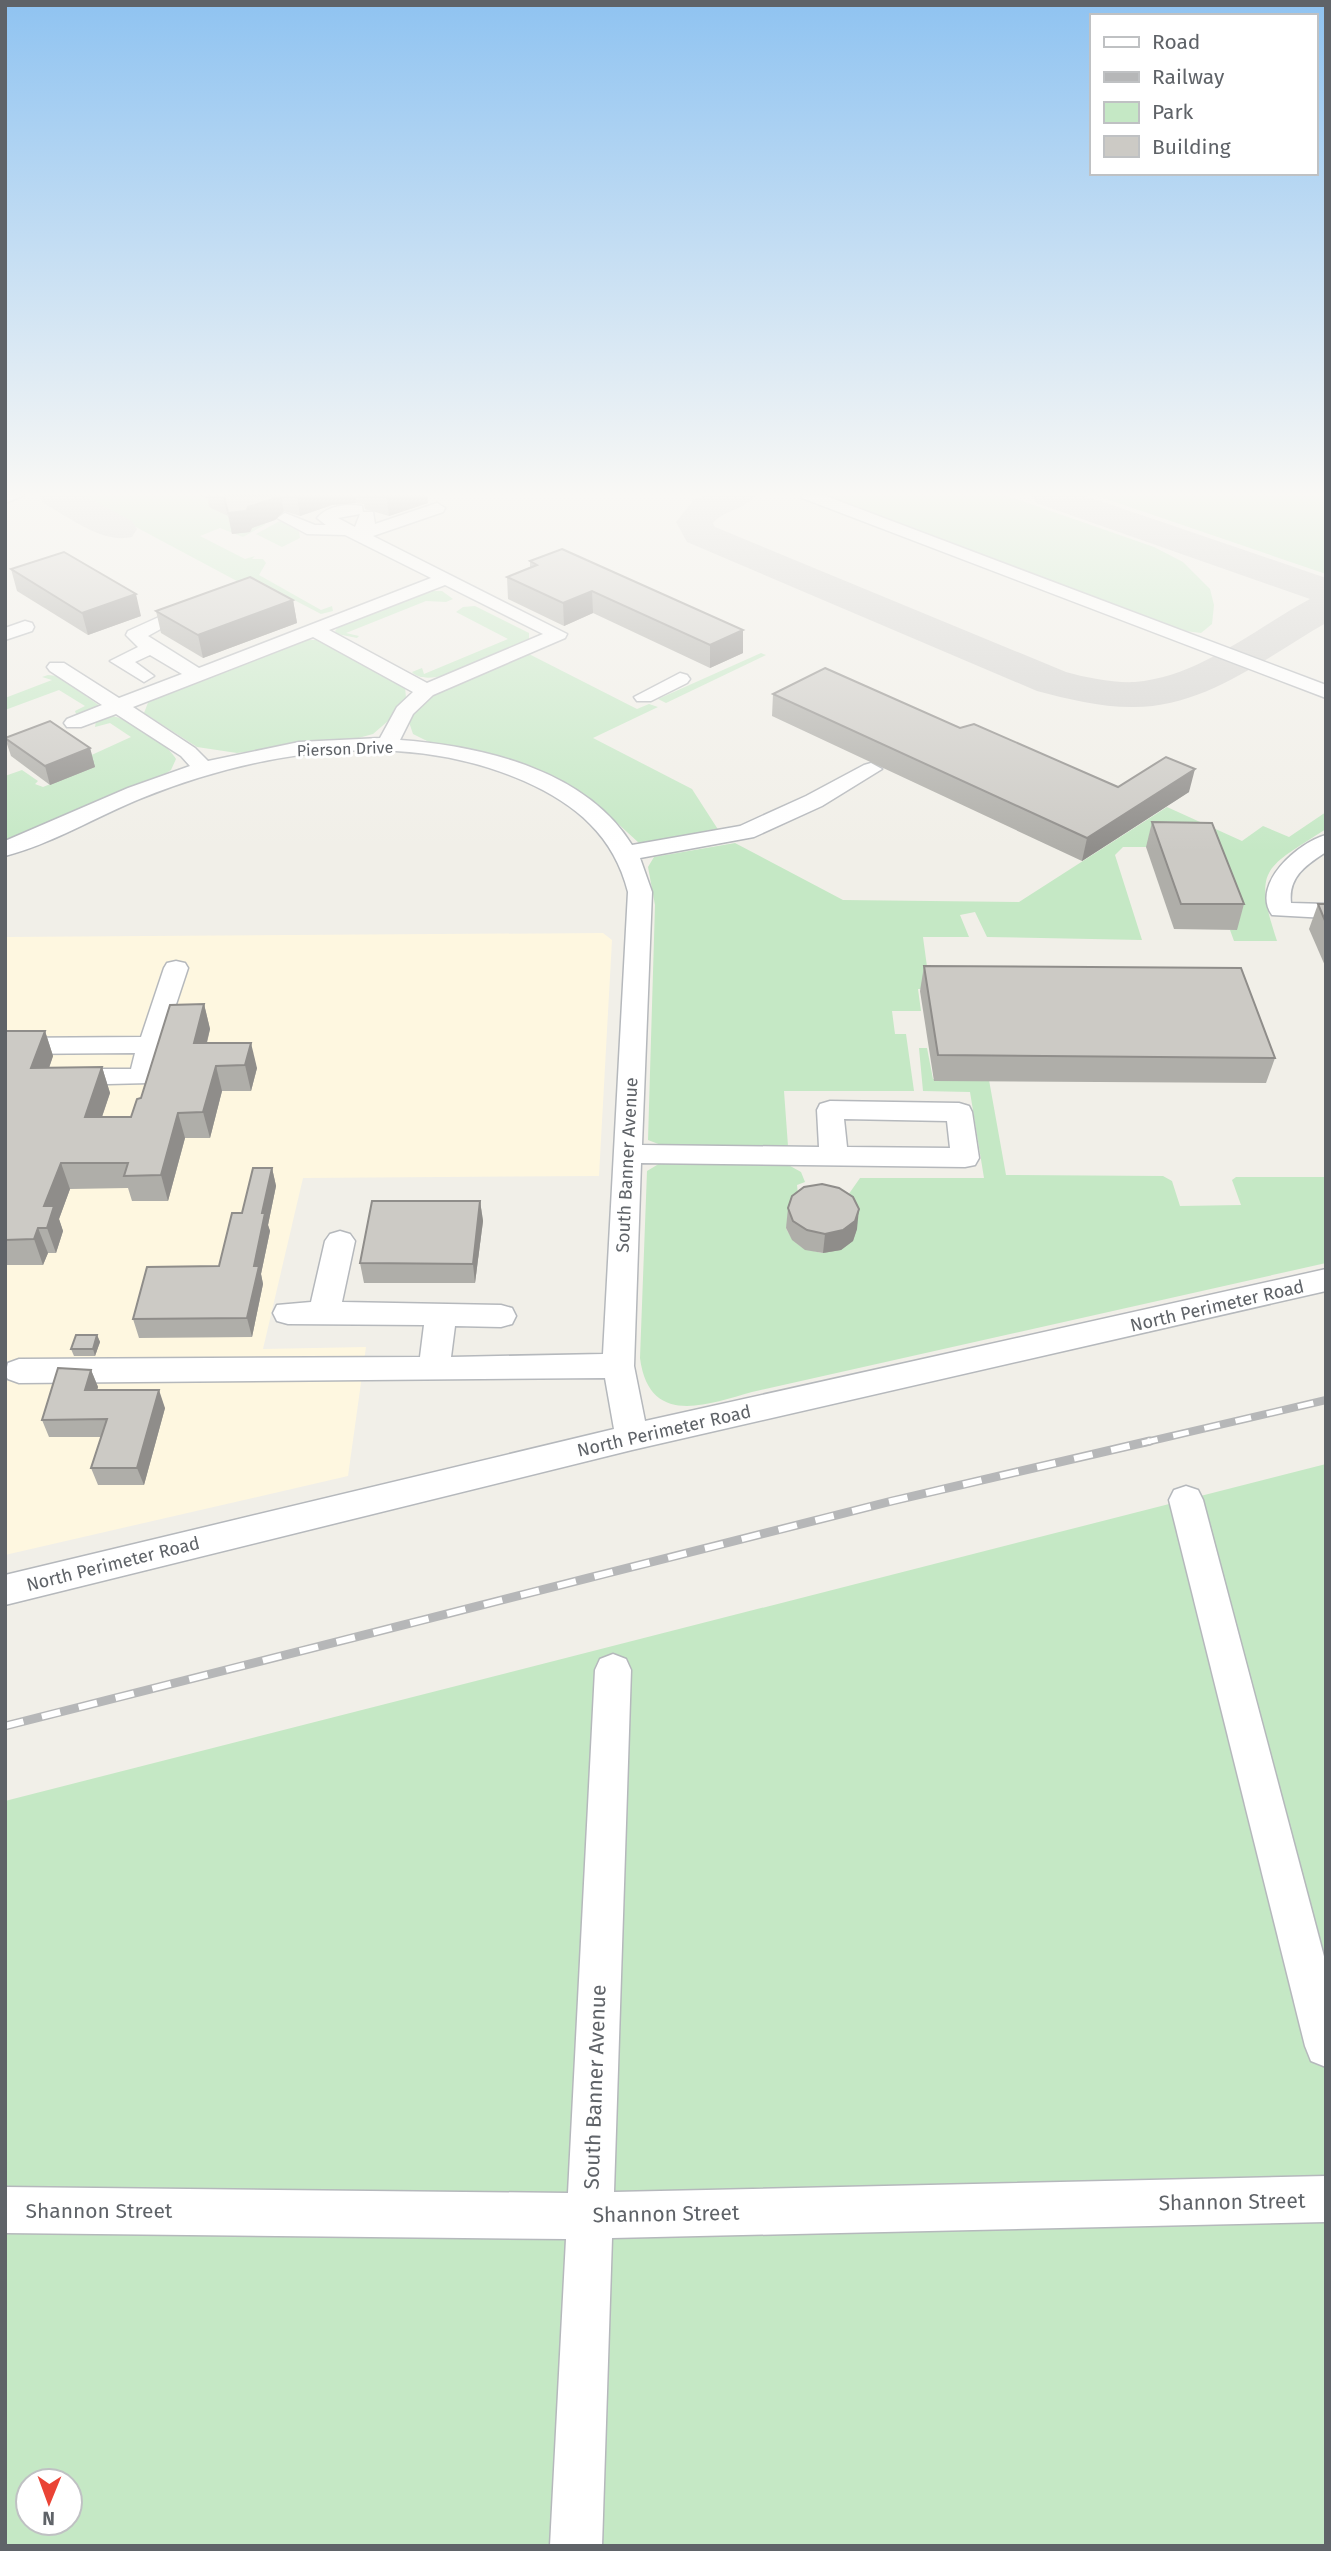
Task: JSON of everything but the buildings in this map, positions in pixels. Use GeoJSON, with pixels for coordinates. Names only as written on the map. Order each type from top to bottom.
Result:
{"type":"FeatureCollection","features":[{"type":"Feature","properties":{"kind":"street"},"geometry":{"type":"LineString","coordinates":[[74,723],[355,614]]}},
{"type":"Feature","properties":{"kind":"street"},"geometry":{"type":"LineString","coordinates":[[387,746],[404,710],[426,691],[558,634],[518,614]]}},
{"type":"Feature","properties":{"kind":"street"},"geometry":{"type":"LineString","coordinates":[[1121,614],[1326,692]]}},
{"type":"Feature","properties":{"kind":"street"},"geometry":{"type":"LineString","coordinates":[[166,621],[135,635],[138,640],[198,675]]}},
{"type":"Feature","properties":{"kind":"street"},"geometry":{"type":"LineString","coordinates":[[5,634],[25,627]]}},
{"type":"Feature","properties":{"kind":"street"},"geometry":{"type":"LineString","coordinates":[[314,630],[426,691]]}},
{"type":"Feature","properties":{"kind":"street"},"geometry":{"type":"LineString","coordinates":[[144,676],[120,662],[152,648]]}},
{"type":"Feature","properties":{"kind":"street"},"geometry":{"type":"LineString","coordinates":[[57,667],[188,752],[204,769]]}},
{"type":"Feature","properties":{"kind":"street"},"geometry":{"type":"LineString","coordinates":[[653,702],[680,679]]}},
{"type":"Feature","properties":{"kind":"street","name":"Pierson Drive"},"geometry":{"type":"LineString","coordinates":[[5,849],[204,769],[288,751],[387,746],[459,754],[524,773],[561,790],[592,810],[611,830],[627,853],[640,892]]}},
{"type":"Feature","properties":{"kind":"street"},"geometry":{"type":"LineString","coordinates":[[627,853],[746,832],[814,801],[871,769]]}},
{"type":"Feature","properties":{"kind":"street"},"geometry":{"type":"LineString","coordinates":[[1326,842],[1284,874],[1277,894],[1280,910],[1326,911]]}},
{"type":"Feature","properties":{"kind":"street","name":"South Banner Avenue"},"geometry":{"type":"LineString","coordinates":[[632,1437],[618,1366],[640,892]]}},
{"type":"Feature","properties":{"kind":"street"},"geometry":{"type":"LineString","coordinates":[[59,1077],[141,1077],[176,968]]}},
{"type":"Feature","properties":{"kind":"street"},"geometry":{"type":"LineString","coordinates":[[5,1046],[151,1045]]}},
{"type":"Feature","properties":{"kind":"street"},"geometry":{"type":"LineString","coordinates":[[626,1154],[965,1158],[959,1112],[830,1110],[834,1156]]}},
{"type":"Feature","properties":{"kind":"street"},"geometry":{"type":"LineString","coordinates":[[324,1313],[340,1241]]}},
{"type":"Feature","properties":{"kind":"street","name":"North Perimeter Road"},"geometry":{"type":"LineString","coordinates":[[5,1590],[632,1437],[1326,1280]]}},
{"type":"Feature","properties":{"kind":"street"},"geometry":{"type":"LineString","coordinates":[[288,1313],[501,1316]]}},
{"type":"Feature","properties":{"kind":"street"},"geometry":{"type":"LineString","coordinates":[[434,1369],[442,1314]]}},
{"type":"Feature","properties":{"kind":"street"},"geometry":{"type":"LineString","coordinates":[[19,1371],[618,1366]]}},
{"type":"Feature","properties":{"kind":"street"},"geometry":{"type":"LineString","coordinates":[[1186,1500],[1326,2046]]}},
{"type":"Feature","properties":{"kind":"street","name":"South Banner Avenue"},"geometry":{"type":"LineString","coordinates":[[576,2546],[613,1670]]}},
{"type":"Feature","properties":{"kind":"street","name":"Shannon Street"},"geometry":{"type":"LineString","coordinates":[[5,2210],[589,2216],[1326,2199]]}},
{"type":"Feature","properties":{"kind":"shaded area"},"geometry":{"type":"Polygon","coordinates":[[[603,933],[612,940],[599,1176],[303,1178],[263,1349],[366,1347],[348,1476],[5,1555],[5,937],[603,933]]]}},
{"type":"Feature","properties":{"kind":"green space"},"geometry":{"type":"Polygon","coordinates":[[[368,614],[393,614],[346,633],[359,636],[357,638],[337,634],[335,631],[340,625],[368,614]]]}},
{"type":"Feature","properties":{"kind":"green space"},"geometry":{"type":"Polygon","coordinates":[[[460,614],[491,614],[529,633],[529,640],[451,674],[421,677],[412,672],[422,668],[424,674],[508,639],[460,614]]]}},
{"type":"Feature","properties":{"kind":"green space"},"geometry":{"type":"Polygon","coordinates":[[[1135,614],[1213,614],[1212,624],[1201,633],[1177,630],[1135,614]]]}},
{"type":"Feature","properties":{"kind":"green space"},"geometry":{"type":"Polygon","coordinates":[[[305,640],[318,640],[405,687],[406,698],[388,721],[373,734],[351,740],[237,753],[197,747],[144,713],[149,700],[305,640]]]}},
{"type":"Feature","properties":{"kind":"green space"},"geometry":{"type":"Polygon","coordinates":[[[527,653],[637,709],[649,704],[658,707],[593,738],[692,789],[719,831],[639,843],[592,800],[555,779],[431,743],[413,734],[409,722],[416,709],[440,691],[527,653]]]}},
{"type":"Feature","properties":{"kind":"green space"},"geometry":{"type":"Polygon","coordinates":[[[761,653],[766,655],[666,703],[658,699],[761,653]]]}},
{"type":"Feature","properties":{"kind":"green space"},"geometry":{"type":"Polygon","coordinates":[[[57,676],[100,706],[76,714],[75,711],[85,706],[59,690],[5,710],[5,698],[52,680],[42,677],[57,676]]]}},
{"type":"Feature","properties":{"kind":"green space"},"geometry":{"type":"Polygon","coordinates":[[[110,716],[136,726],[165,746],[176,759],[171,770],[156,780],[5,843],[5,776],[22,770],[38,781],[35,784],[43,787],[93,767],[85,758],[131,737],[110,723],[95,727],[96,721],[110,716]]]}},
{"type":"Feature","properties":{"kind":"green space"},"geometry":{"type":"Polygon","coordinates":[[[1167,807],[1242,841],[1263,826],[1289,837],[1326,812],[1326,829],[1289,853],[1269,873],[1266,898],[1277,941],[1234,941],[1230,930],[1237,929],[1205,847],[1123,847],[1115,855],[1142,940],[987,937],[975,912],[960,915],[969,937],[923,937],[930,989],[918,989],[921,1011],[892,1011],[895,1034],[906,1034],[914,1091],[784,1091],[788,1146],[661,1145],[648,1140],[655,905],[648,867],[654,857],[735,843],[843,900],[1019,902],[1167,807]]]}},
{"type":"Feature","properties":{"kind":"green space"},"geometry":{"type":"Polygon","coordinates":[[[919,1048],[927,1048],[933,1079],[989,1080],[1006,1175],[1163,1176],[1172,1181],[1180,1206],[1241,1205],[1232,1180],[1236,1177],[1326,1177],[1326,1263],[716,1402],[682,1406],[667,1403],[655,1394],[646,1380],[640,1358],[647,1171],[662,1162],[783,1162],[801,1172],[805,1182],[797,1185],[798,1194],[786,1228],[801,1246],[823,1253],[846,1198],[860,1178],[984,1178],[970,1092],[923,1091],[919,1048]]]}},
{"type":"Feature","properties":{"kind":"green space"},"geometry":{"type":"Polygon","coordinates":[[[1326,1464],[1326,2546],[5,2546],[5,1801],[1326,1464]]]}},
{"type":"Feature","properties":{"kind":"taxiway"},"geometry":{"type":"LineString","coordinates":[[890,614],[1052,682],[1096,692],[1134,695],[1168,690],[1198,679],[1312,614]]}},
{"type":"Feature","properties":{"kind":"railway"},"geometry":{"type":"LineString","coordinates":[[1142,1443],[1326,1400]]}},
{"type":"Feature","properties":{"kind":"railway"},"geometry":{"type":"LineString","coordinates":[[5,1726],[892,1501],[1150,1441]]}}]}
